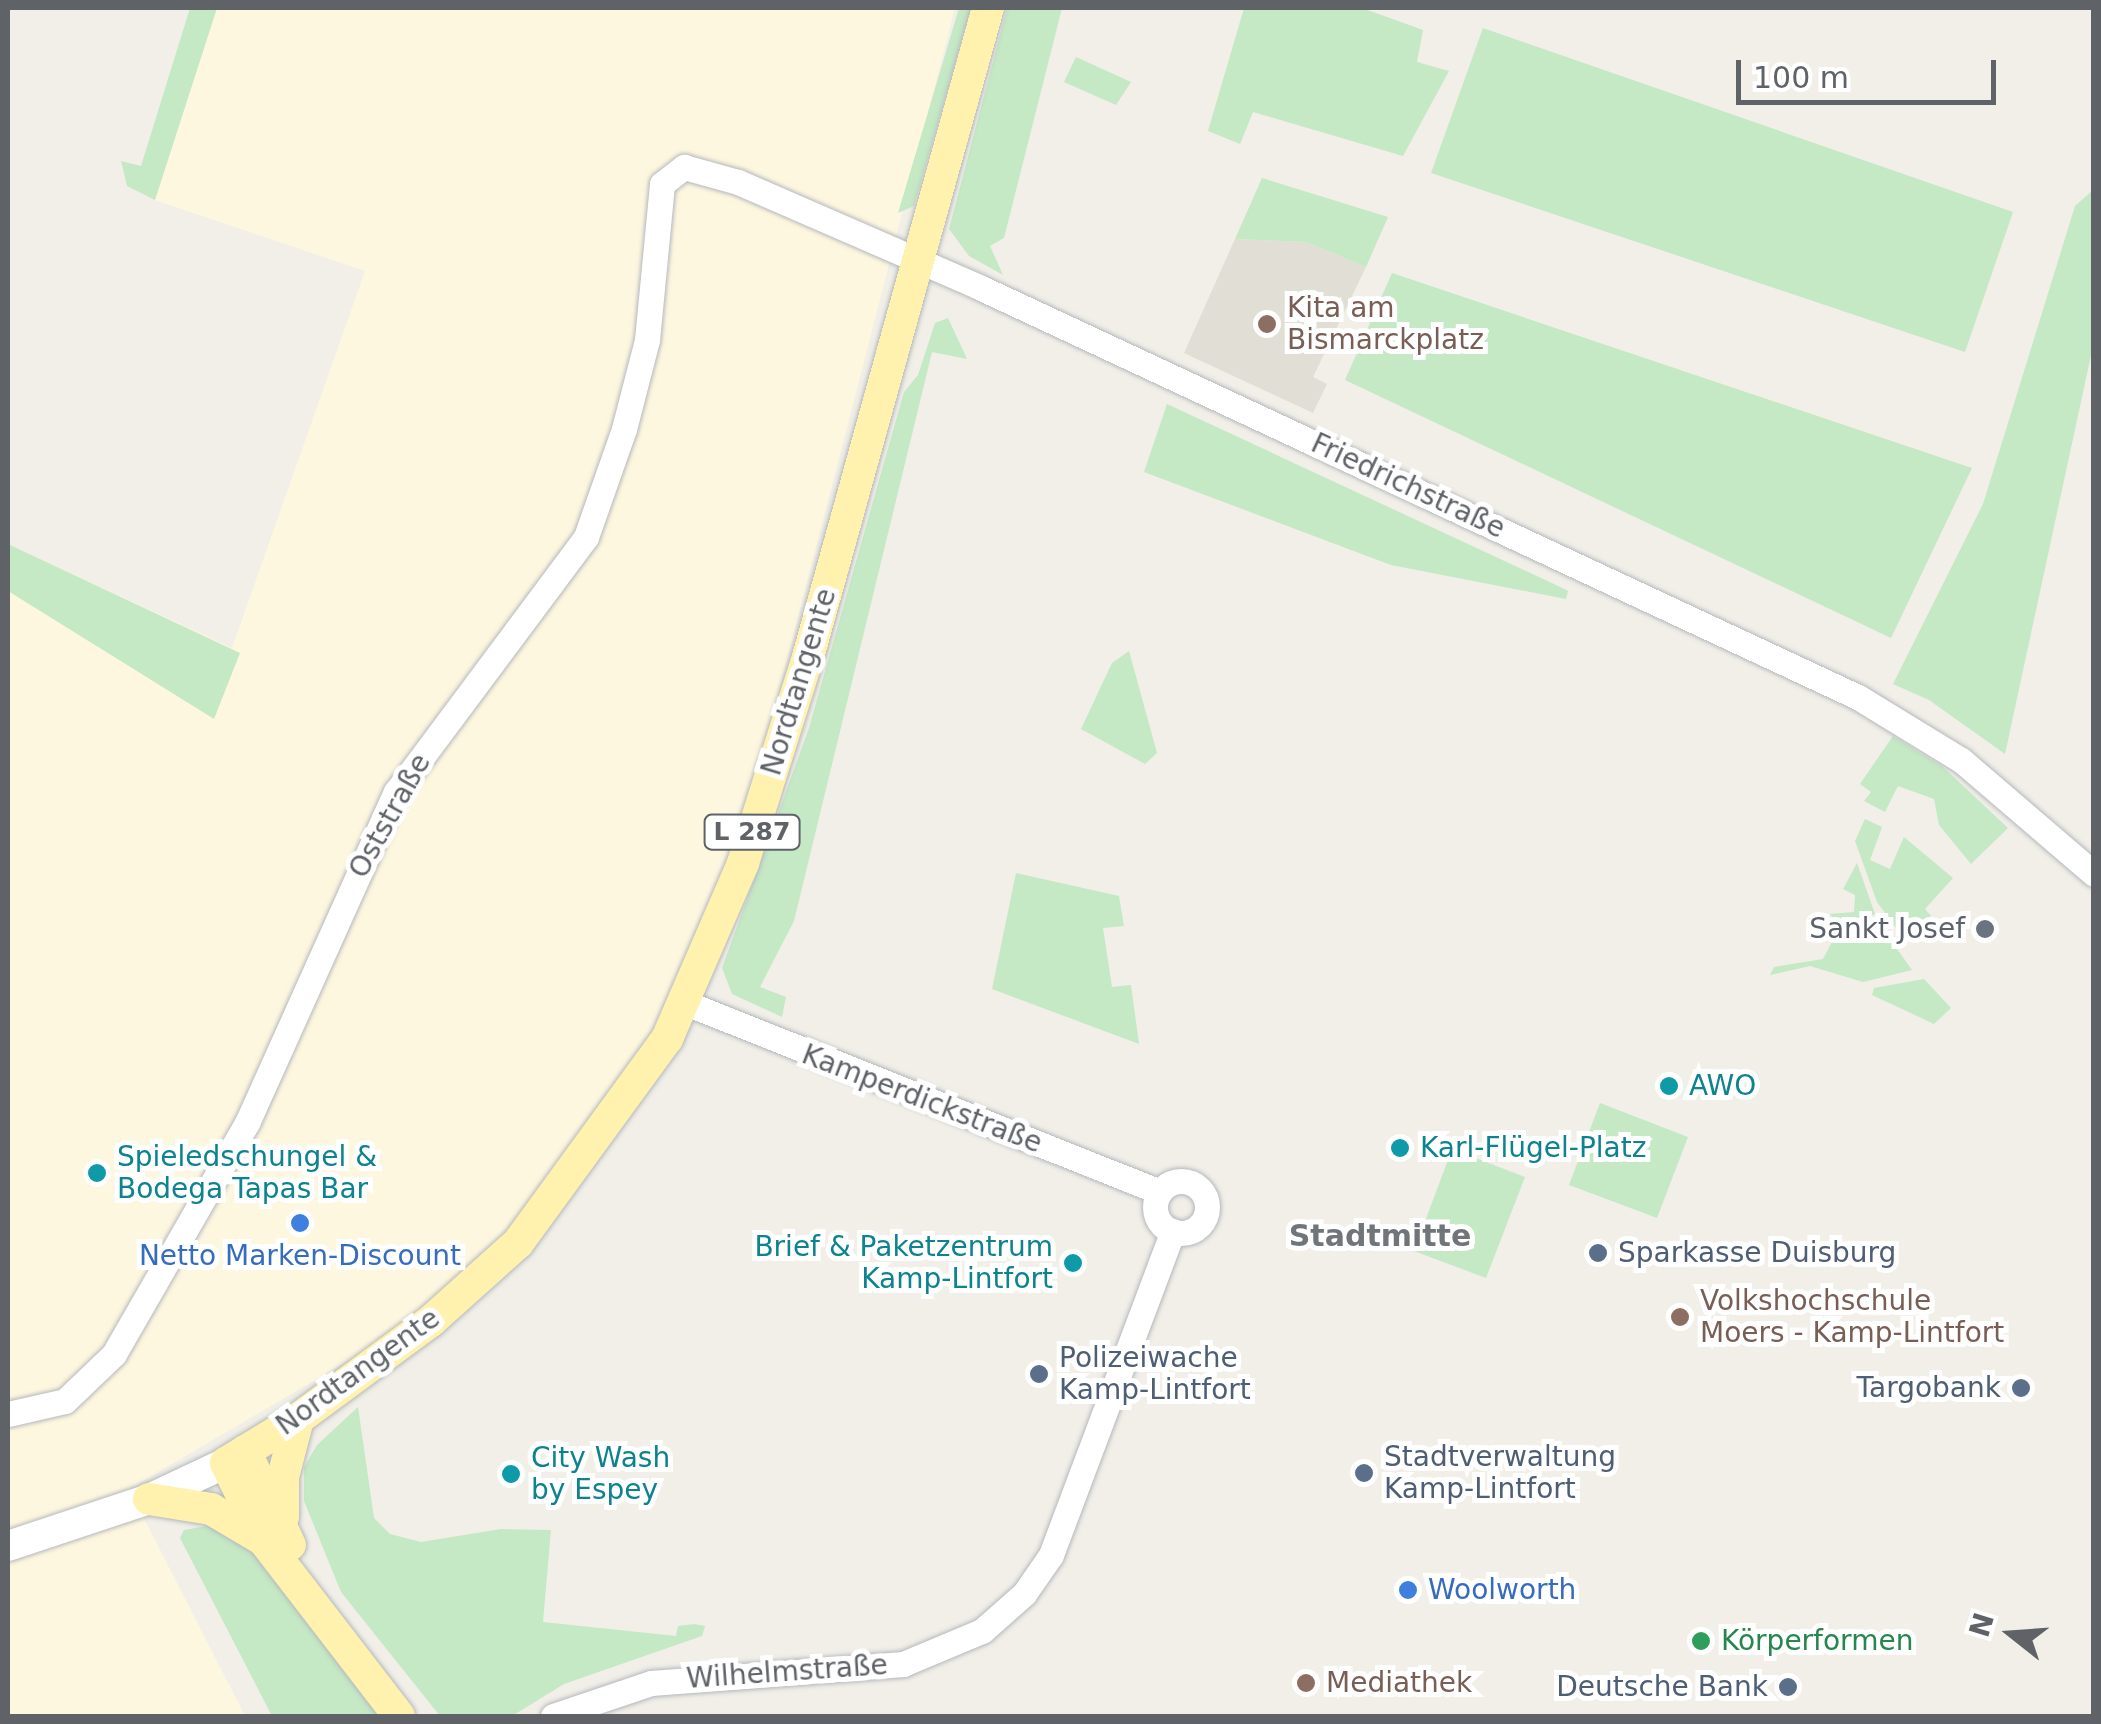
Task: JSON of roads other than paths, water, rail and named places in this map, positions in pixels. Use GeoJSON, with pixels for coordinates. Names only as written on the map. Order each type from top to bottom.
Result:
{"type":"FeatureCollection","features":[{"type":"Feature","properties":{"kind":"main road","name":"Nordtangente"},"geometry":{"type":"LineString","coordinates":[[235,1457],[298,1419],[431,1321],[518,1243],[624,1106],[686,1003],[742,863],[808,658],[988,8]]}},
{"type":"Feature","properties":{"kind":"main road"},"geometry":{"type":"LineString","coordinates":[[274,1536],[283,1477],[298,1419]]}},
{"type":"Feature","properties":{"kind":"main road"},"geometry":{"type":"LineString","coordinates":[[8,1546],[150,1499],[235,1457],[274,1536],[400,1716]]}},
{"type":"Feature","properties":{"kind":"main road"},"geometry":{"type":"LineString","coordinates":[[150,1499],[211,1509],[274,1536]]}},
{"type":"Feature","properties":{"kind":"street","name":"Friedrichstraße"},"geometry":{"type":"LineString","coordinates":[[684,166],[738,182],[920,262],[1884,710],[1962,760],[2094,874]]}},
{"type":"Feature","properties":{"kind":"street","name":"Oststraße"},"geometry":{"type":"LineString","coordinates":[[8,1414],[65,1401],[114,1354],[247,1122],[396,792],[586,537],[624,429],[646,340],[662,184],[684,166]]}},
{"type":"Feature","properties":{"kind":"street","name":"Kamperdickstraße"},"geometry":{"type":"LineString","coordinates":[[686,1003],[1160,1192]]}},
{"type":"Feature","properties":{"kind":"street"},"geometry":{"type":"LineString","coordinates":[[1180,1180],[1204,1196],[1200,1225],[1173,1231],[1156,1215],[1160,1192],[1180,1180]]}},
{"type":"Feature","properties":{"kind":"street","name":"Wilhelmstraße"},"geometry":{"type":"LineString","coordinates":[[554,1716],[616,1694],[728,1673],[903,1664],[948,1650],[998,1618],[1051,1555],[1173,1231]]}},
{"type":"Feature","properties":{"kind":"street","name":"Wilhelmstraße"},"geometry":{"type":"LineString","coordinates":[[579,1716],[616,1694]]}},
{"type":"Feature","properties":{"kind":"place","name":"Kita am Bismarckplatz"},"geometry":{"type":"Point","coordinates":[1267,324]}},
{"type":"Feature","properties":{"kind":"place","name":"Sankt Josef"},"geometry":{"type":"Point","coordinates":[1985,929]}},
{"type":"Feature","properties":{"kind":"place","name":"AWO"},"geometry":{"type":"Point","coordinates":[1669,1086]}},
{"type":"Feature","properties":{"kind":"place","name":"Karl-Flügel-Platz"},"geometry":{"type":"Point","coordinates":[1400,1148]}},
{"type":"Feature","properties":{"kind":"place","name":"Spieledschungel & Bodega Tapas Bar"},"geometry":{"type":"Point","coordinates":[97,1173]}},
{"type":"Feature","properties":{"kind":"place","name":"Netto Marken-Discount"},"geometry":{"type":"Point","coordinates":[300,1223]}},
{"type":"Feature","properties":{"kind":"place","name":"Sparkasse Duisburg"},"geometry":{"type":"Point","coordinates":[1598,1253]}},
{"type":"Feature","properties":{"kind":"place","name":"Brief & Paketzentrum Kamp-Lintfort"},"geometry":{"type":"Point","coordinates":[1073,1263]}},
{"type":"Feature","properties":{"kind":"place","name":"Volkshochschule Moers - Kamp-Lintfort"},"geometry":{"type":"Point","coordinates":[1680,1317]}},
{"type":"Feature","properties":{"kind":"place","name":"Polizeiwache Kamp-Lintfort"},"geometry":{"type":"Point","coordinates":[1039,1374]}},
{"type":"Feature","properties":{"kind":"place","name":"Targobank"},"geometry":{"type":"Point","coordinates":[2021,1388]}},
{"type":"Feature","properties":{"kind":"place","name":"Stadtverwaltung Kamp-Lintfort"},"geometry":{"type":"Point","coordinates":[1364,1473]}},
{"type":"Feature","properties":{"kind":"place","name":"City Wash by Espey"},"geometry":{"type":"Point","coordinates":[511,1474]}},
{"type":"Feature","properties":{"kind":"place","name":"Woolworth"},"geometry":{"type":"Point","coordinates":[1408,1590]}},
{"type":"Feature","properties":{"kind":"place","name":"Körperformen"},"geometry":{"type":"Point","coordinates":[1701,1641]}},
{"type":"Feature","properties":{"kind":"place","name":"Mediathek"},"geometry":{"type":"Point","coordinates":[1306,1683]}},
{"type":"Feature","properties":{"kind":"place","name":"Deutsche Bank"},"geometry":{"type":"Point","coordinates":[1788,1687]}},
{"type":"Feature","properties":{"kind":"district","name":"Stadtmitte"},"geometry":{"type":"Point","coordinates":[1380,1236]}}]}
